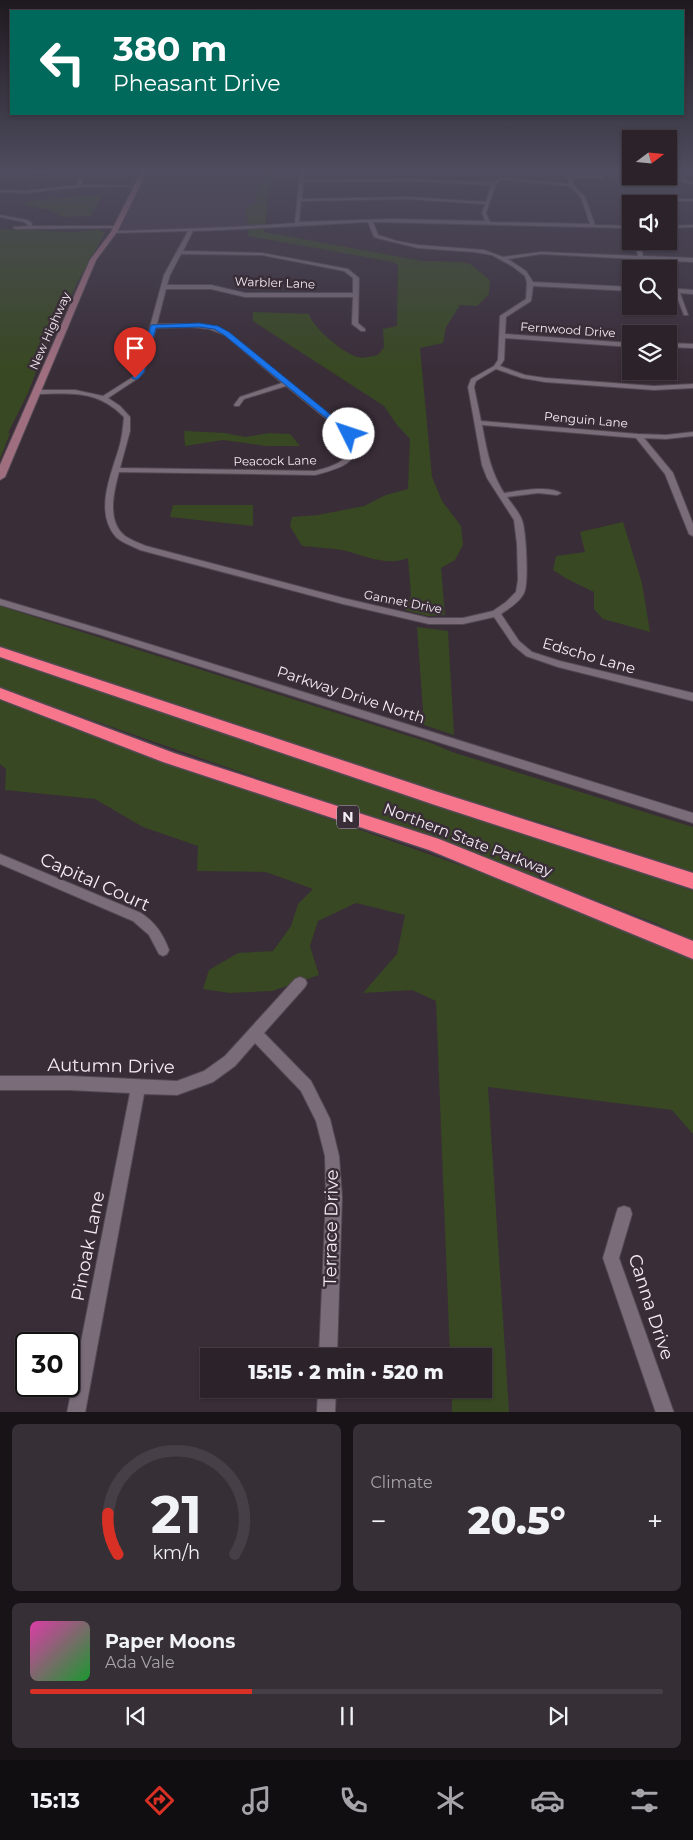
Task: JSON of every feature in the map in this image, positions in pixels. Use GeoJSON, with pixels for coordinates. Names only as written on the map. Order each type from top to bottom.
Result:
{"type":"FeatureCollection","features":[{"type":"Feature","properties":{"kind":"highway","name":"Northern State Parkway"},"geometry":{"type":"LineString","coordinates":[[0,652],[435,798],[693,881]]}},
{"type":"Feature","properties":{"kind":"highway","name":"Northern State Parkway"},"geometry":{"type":"LineString","coordinates":[[0,693],[169,758],[433,844],[693,950]]}},
{"type":"Feature","properties":{"kind":"street","name":"New Highway"},"geometry":{"type":"LineString","coordinates":[[0,477],[93,260],[109,238]]}},
{"type":"Feature","properties":{"kind":"street"},"geometry":{"type":"LineString","coordinates":[[36,392],[74,392],[105,397],[135,378],[141,372],[167,275],[187,238]]}},
{"type":"Feature","properties":{"kind":"street"},"geometry":{"type":"LineString","coordinates":[[381,238],[432,248],[480,250],[494,253],[504,258],[529,277],[531,284],[529,300],[503,316],[503,354],[496,367],[524,377],[545,380],[654,388],[693,386]]}},
{"type":"Feature","properties":{"kind":"street"},"geometry":{"type":"LineString","coordinates":[[639,250],[641,257]]}},
{"type":"Feature","properties":{"kind":"street"},"geometry":{"type":"LineString","coordinates":[[180,252],[262,254],[336,268],[354,275],[356,278],[355,324],[363,330]]}},
{"type":"Feature","properties":{"kind":"street"},"geometry":{"type":"LineString","coordinates":[[504,258],[541,253],[693,260]]}},
{"type":"Feature","properties":{"kind":"street"},"geometry":{"type":"LineString","coordinates":[[531,284],[622,289]]}},
{"type":"Feature","properties":{"kind":"street","name":"Warbler Lane"},"geometry":{"type":"LineString","coordinates":[[164,286],[211,287],[245,295],[355,295]]}},
{"type":"Feature","properties":{"kind":"street"},"geometry":{"type":"LineString","coordinates":[[686,314],[678,291],[693,292]]}},
{"type":"Feature","properties":{"kind":"street","name":"Peacock Lane"},"geometry":{"type":"LineString","coordinates":[[117,470],[298,474],[333,469],[346,462],[353,453],[354,441],[349,434],[227,334],[216,328],[199,325],[153,326]]}},
{"type":"Feature","properties":{"kind":"street","name":"Fernwood Drive"},"geometry":{"type":"LineString","coordinates":[[502,336],[622,344]]}},
{"type":"Feature","properties":{"kind":"street"},"geometry":{"type":"LineString","coordinates":[[677,345],[693,346]]}},
{"type":"Feature","properties":{"kind":"street","name":"Gannet Drive"},"geometry":{"type":"LineString","coordinates":[[105,397],[118,406],[127,416],[126,439],[108,509],[110,523],[120,536],[143,548],[343,601],[429,621],[463,621],[496,614],[520,593],[522,580],[518,520],[491,478],[486,465],[471,387],[473,380],[496,367]]}},
{"type":"Feature","properties":{"kind":"street"},"geometry":{"type":"LineString","coordinates":[[237,405],[242,398],[288,383]]}},
{"type":"Feature","properties":{"kind":"street","name":"Penguin Lane"},"geometry":{"type":"LineString","coordinates":[[478,423],[638,436],[666,437],[693,434]]}},
{"type":"Feature","properties":{"kind":"street"},"geometry":{"type":"LineString","coordinates":[[638,436],[670,473],[693,534]]}},
{"type":"Feature","properties":{"kind":"street"},"geometry":{"type":"LineString","coordinates":[[503,495],[538,491],[557,493]]}},
{"type":"Feature","properties":{"kind":"street","name":"Parkway Drive North"},"geometry":{"type":"LineString","coordinates":[[0,602],[693,818]]}},
{"type":"Feature","properties":{"kind":"street","name":"Edscho Lane"},"geometry":{"type":"LineString","coordinates":[[496,614],[516,643],[529,654],[558,664],[693,697]]}},
{"type":"Feature","properties":{"kind":"street","name":"Capital Court"},"geometry":{"type":"LineString","coordinates":[[0,859],[137,917],[149,924],[157,935],[163,950]]}},
{"type":"Feature","properties":{"kind":"street","name":"Autumn Drive"},"geometry":{"type":"LineString","coordinates":[[0,1083],[69,1083],[177,1088],[208,1078],[230,1061],[300,983]]}},
{"type":"Feature","properties":{"kind":"street","name":"Terrace Drive"},"geometry":{"type":"LineString","coordinates":[[256,1034],[306,1086],[323,1119],[332,1156],[334,1197],[328,1348]]}},
{"type":"Feature","properties":{"kind":"street","name":"Pinoak Lane"},"geometry":{"type":"LineString","coordinates":[[76,1412],[138,1086]]}},
{"type":"Feature","properties":{"kind":"street","name":"Canna Drive"},"geometry":{"type":"LineString","coordinates":[[624,1214],[611,1258],[665,1412]]}},
{"type":"Feature","properties":{"kind":"street"},"geometry":{"type":"LineString","coordinates":[[326,1412],[327,1398]]}},
{"type":"Feature","properties":{"kind":"green space"},"geometry":{"type":"Polygon","coordinates":[[[0,238],[102,238],[77,283],[53,338],[49,338],[28,393],[8,433],[10,433],[0,459],[0,238]]]}},
{"type":"Feature","properties":{"kind":"green space"},"geometry":{"type":"Polygon","coordinates":[[[259,238],[296,238],[423,261],[460,262],[470,264],[490,280],[489,294],[477,306],[460,305],[446,327],[443,343],[420,348],[432,477],[442,501],[461,526],[463,545],[455,560],[441,568],[445,615],[428,616],[405,610],[411,595],[408,558],[384,561],[342,550],[302,546],[290,526],[292,517],[318,515],[364,506],[386,495],[408,489],[410,439],[397,425],[384,406],[253,321],[253,312],[309,314],[316,326],[345,351],[360,358],[378,355],[384,347],[383,329],[397,326],[398,265],[393,262],[259,238]]]}},
{"type":"Feature","properties":{"kind":"green space"},"geometry":{"type":"Polygon","coordinates":[[[184,431],[225,433],[245,437],[269,433],[290,434],[300,446],[266,446],[223,440],[185,446],[184,431]]]}},
{"type":"Feature","properties":{"kind":"green space"},"geometry":{"type":"Polygon","coordinates":[[[173,505],[253,505],[253,526],[170,517],[173,505]]]}},
{"type":"Feature","properties":{"kind":"green space"},"geometry":{"type":"Polygon","coordinates":[[[623,522],[642,583],[650,632],[603,619],[594,609],[594,592],[553,570],[556,556],[585,552],[580,532],[623,522]]]}},
{"type":"Feature","properties":{"kind":"green space"},"geometry":{"type":"Polygon","coordinates":[[[0,606],[431,743],[452,752],[693,827],[693,872],[552,826],[421,787],[0,647],[0,606]]]}},
{"type":"Feature","properties":{"kind":"green space"},"geometry":{"type":"Polygon","coordinates":[[[417,627],[448,631],[454,735],[424,725],[417,627]]]}},
{"type":"Feature","properties":{"kind":"green space"},"geometry":{"type":"Polygon","coordinates":[[[0,656],[693,891],[693,941],[655,923],[481,856],[0,688],[0,656]]]}},
{"type":"Feature","properties":{"kind":"green space"},"geometry":{"type":"Polygon","coordinates":[[[0,700],[136,751],[587,910],[693,957],[693,1134],[672,1110],[488,1087],[509,1412],[452,1412],[452,1398],[492,1398],[492,1348],[450,1348],[436,1001],[412,990],[363,993],[397,954],[405,915],[356,903],[318,921],[310,946],[319,975],[272,991],[229,993],[203,989],[209,970],[238,953],[273,951],[291,926],[298,904],[313,889],[266,872],[197,871],[198,846],[143,827],[95,799],[5,790],[6,769],[0,764],[0,700]]]}},
{"type":"Feature","properties":{"kind":"route"},"geometry":{"type":"LineString","coordinates":[[135,378],[141,372],[153,326],[199,325],[216,328],[227,334],[268,366],[349,434]]}}]}
